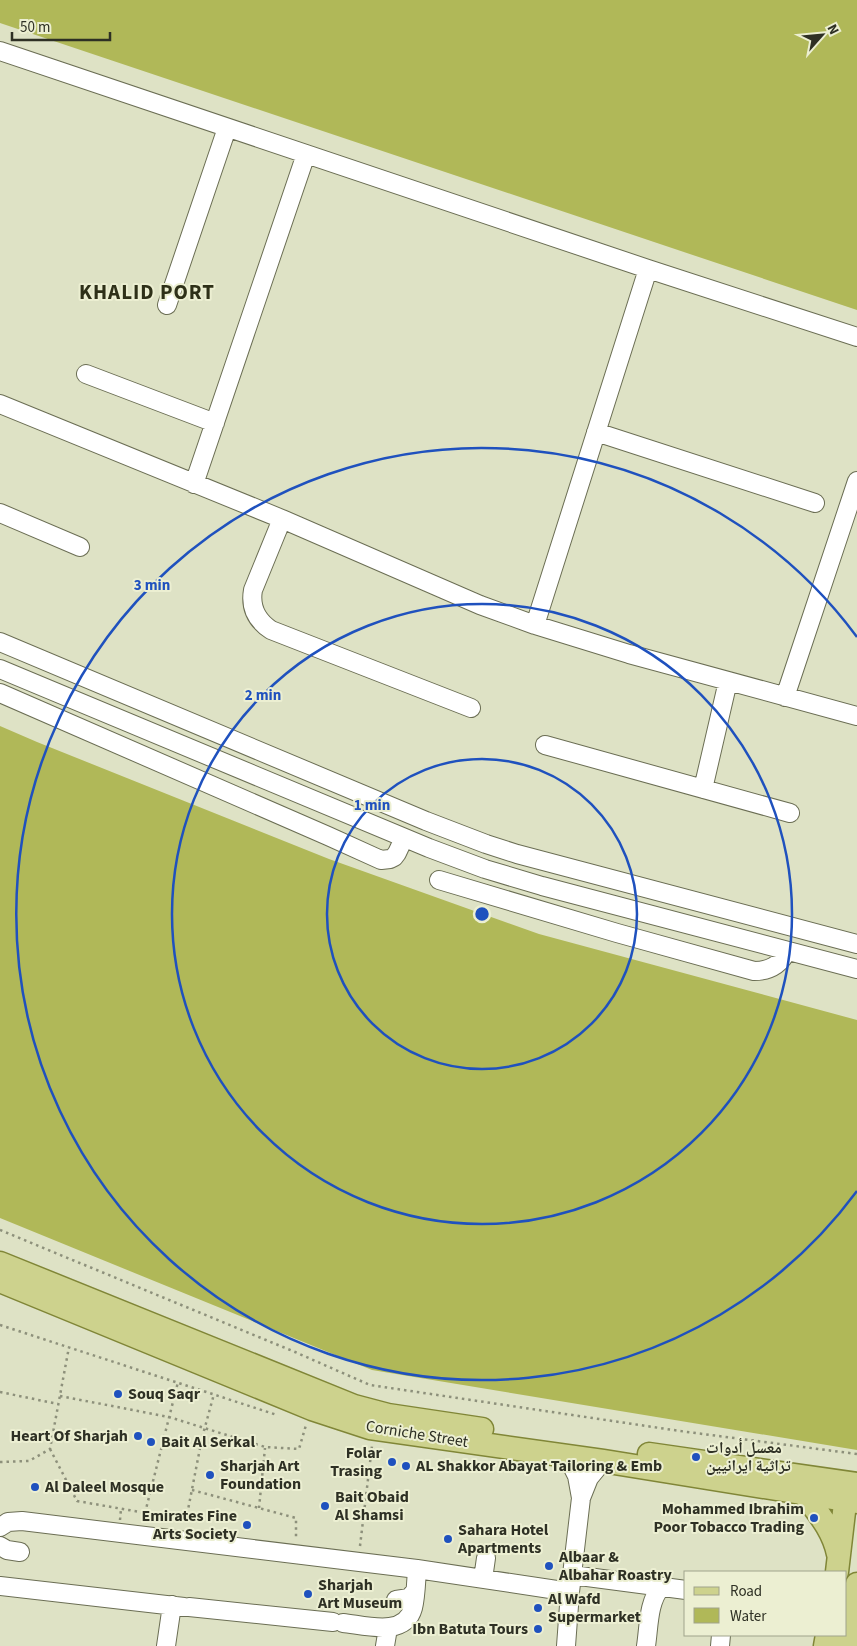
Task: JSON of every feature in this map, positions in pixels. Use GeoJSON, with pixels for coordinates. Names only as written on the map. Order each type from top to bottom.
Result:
{"type":"FeatureCollection","features":[{"type":"Feature","properties":{"kind":"main road","name":"Corniche Street"},"geometry":{"type":"LineString","coordinates":[[0,1264],[339,1401],[377,1413],[852,1492]]}},
{"type":"Feature","properties":{"kind":"main road","name":"Corniche Street"},"geometry":{"type":"LineString","coordinates":[[0,1281],[312,1409],[349,1422],[390,1432],[603,1461],[804,1494],[852,1492]]}},
{"type":"Feature","properties":{"kind":"main road"},"geometry":{"type":"LineString","coordinates":[[838,1567],[852,1492]]}},
{"type":"Feature","properties":{"kind":"main road"},"geometry":{"type":"LineString","coordinates":[[804,1494],[829,1529],[834,1540],[838,1567]]}},
{"type":"Feature","properties":{"kind":"main road"},"geometry":{"type":"LineString","coordinates":[[847,1646],[855,1613],[857,1584]]}},
{"type":"Feature","properties":{"kind":"street"},"geometry":{"type":"LineString","coordinates":[[0,51],[648,269],[857,337]]}},
{"type":"Feature","properties":{"kind":"street"},"geometry":{"type":"LineString","coordinates":[[167,305],[227,128]]}},
{"type":"Feature","properties":{"kind":"street"},"geometry":{"type":"LineString","coordinates":[[194,484],[306,154]]}},
{"type":"Feature","properties":{"kind":"street"},"geometry":{"type":"LineString","coordinates":[[534,625],[648,269]]}},
{"type":"Feature","properties":{"kind":"street"},"geometry":{"type":"LineString","coordinates":[[86,374],[215,424]]}},
{"type":"Feature","properties":{"kind":"street"},"geometry":{"type":"LineString","coordinates":[[0,404],[282,519],[453,593],[534,625],[597,646],[857,716]]}},
{"type":"Feature","properties":{"kind":"street"},"geometry":{"type":"LineString","coordinates":[[596,432],[815,503]]}},
{"type":"Feature","properties":{"kind":"street"},"geometry":{"type":"LineString","coordinates":[[786,697],[857,481]]}},
{"type":"Feature","properties":{"kind":"street"},"geometry":{"type":"LineString","coordinates":[[0,513],[80,547]]}},
{"type":"Feature","properties":{"kind":"street"},"geometry":{"type":"LineString","coordinates":[[282,519],[253,590],[252,598],[255,613],[264,626],[471,708]]}},
{"type":"Feature","properties":{"kind":"street"},"geometry":{"type":"LineString","coordinates":[[0,642],[479,842],[857,944]]}},
{"type":"Feature","properties":{"kind":"street"},"geometry":{"type":"LineString","coordinates":[[0,669],[456,859],[513,878],[857,969]]}},
{"type":"Feature","properties":{"kind":"street"},"geometry":{"type":"LineString","coordinates":[[703,789],[728,682]]}},
{"type":"Feature","properties":{"kind":"street"},"geometry":{"type":"LineString","coordinates":[[0,692],[381,860],[394,857],[404,838]]}},
{"type":"Feature","properties":{"kind":"street"},"geometry":{"type":"LineString","coordinates":[[545,745],[790,813]]}},
{"type":"Feature","properties":{"kind":"street"},"geometry":{"type":"LineString","coordinates":[[328,836],[339,811]]}},
{"type":"Feature","properties":{"kind":"street"},"geometry":{"type":"LineString","coordinates":[[439,880],[617,933],[754,971],[770,969],[778,964],[787,950]]}},
{"type":"Feature","properties":{"kind":"street"},"geometry":{"type":"LineString","coordinates":[[707,958],[713,931]]}},
{"type":"Feature","properties":{"kind":"street"},"geometry":{"type":"LineString","coordinates":[[567,1456],[577,1476],[581,1498]]}},
{"type":"Feature","properties":{"kind":"street"},"geometry":{"type":"LineString","coordinates":[[566,1646],[581,1498],[589,1478],[603,1461]]}},
{"type":"Feature","properties":{"kind":"street"},"geometry":{"type":"LineString","coordinates":[[0,1527],[8,1522],[22,1521],[417,1569],[483,1579],[661,1587],[684,1590]]}},
{"type":"Feature","properties":{"kind":"street"},"geometry":{"type":"LineString","coordinates":[[0,1546],[7,1550],[20,1552]]}},
{"type":"Feature","properties":{"kind":"street"},"geometry":{"type":"LineString","coordinates":[[483,1579],[486,1558]]}},
{"type":"Feature","properties":{"kind":"street"},"geometry":{"type":"LineString","coordinates":[[0,1586],[388,1628],[400,1625],[410,1616],[413,1608],[417,1569]]}},
{"type":"Feature","properties":{"kind":"street"},"geometry":{"type":"LineString","coordinates":[[646,1646],[653,1602],[657,1591],[661,1587]]}},
{"type":"Feature","properties":{"kind":"street"},"geometry":{"type":"LineString","coordinates":[[396,1600],[409,1598],[415,1591]]}},
{"type":"Feature","properties":{"kind":"street"},"geometry":{"type":"LineString","coordinates":[[166,1646],[182,1606]]}},
{"type":"Feature","properties":{"kind":"street"},"geometry":{"type":"LineString","coordinates":[[386,1646],[388,1628]]}},
{"type":"Feature","properties":{"kind":"path"},"geometry":{"type":"LineString","coordinates":[[0,1230],[370,1385],[661,1428],[857,1454]]}},
{"type":"Feature","properties":{"kind":"path"},"geometry":{"type":"LineString","coordinates":[[0,1325],[279,1416]]}},
{"type":"Feature","properties":{"kind":"path"},"geometry":{"type":"LineString","coordinates":[[69,1347],[50,1449],[77,1501],[186,1520],[214,1394]]}},
{"type":"Feature","properties":{"kind":"path"},"geometry":{"type":"LineString","coordinates":[[145,1513],[178,1382]]}},
{"type":"Feature","properties":{"kind":"path"},"geometry":{"type":"LineString","coordinates":[[0,1392],[58,1404]]}},
{"type":"Feature","properties":{"kind":"path"},"geometry":{"type":"LineString","coordinates":[[60,1396],[169,1417],[265,1447],[299,1450],[306,1424]]}},
{"type":"Feature","properties":{"kind":"path"},"geometry":{"type":"LineString","coordinates":[[357,1563],[373,1446],[366,1444]]}},
{"type":"Feature","properties":{"kind":"path"},"geometry":{"type":"LineString","coordinates":[[259,1508],[265,1447]]}},
{"type":"Feature","properties":{"kind":"path"},"geometry":{"type":"LineString","coordinates":[[0,1462],[29,1461],[50,1449]]}},
{"type":"Feature","properties":{"kind":"path"},"geometry":{"type":"LineString","coordinates":[[192,1490],[296,1518],[296,1555]]}},
{"type":"Feature","properties":{"kind":"water"},"geometry":{"type":"Polygon","coordinates":[[[0,0],[857,0],[857,310],[0,23],[0,0]]]}},
{"type":"Feature","properties":{"kind":"water"},"geometry":{"type":"Polygon","coordinates":[[[0,726],[329,859],[539,934],[857,1020],[857,1450],[372,1370],[0,1218],[0,726]]]}},
{"type":"Feature","properties":{"kind":"place","name":"Souq Saqr"},"geometry":{"type":"Point","coordinates":[118,1394]}},
{"type":"Feature","properties":{"kind":"place","name":"Heart Of Sharjah"},"geometry":{"type":"Point","coordinates":[138,1436]}},
{"type":"Feature","properties":{"kind":"place","name":"Bait Al Serkal"},"geometry":{"type":"Point","coordinates":[151,1442]}},
{"type":"Feature","properties":{"kind":"place","name":"معسل أدوات تراثية ايرانيين"},"geometry":{"type":"Point","coordinates":[696,1457]}},
{"type":"Feature","properties":{"kind":"place","name":"Folar Trasing"},"geometry":{"type":"Point","coordinates":[392,1462]}},
{"type":"Feature","properties":{"kind":"place","name":"AL Shakkor Abayat Tailoring & Emb"},"geometry":{"type":"Point","coordinates":[406,1466]}},
{"type":"Feature","properties":{"kind":"place","name":"Sharjah Art Foundation"},"geometry":{"type":"Point","coordinates":[210,1475]}},
{"type":"Feature","properties":{"kind":"place","name":"Al Daleel Mosque"},"geometry":{"type":"Point","coordinates":[35,1487]}},
{"type":"Feature","properties":{"kind":"place","name":"Bait Obaid Al Shamsi"},"geometry":{"type":"Point","coordinates":[325,1506]}},
{"type":"Feature","properties":{"kind":"place","name":"Mohammed Ibrahim Poor Tobacco Trading"},"geometry":{"type":"Point","coordinates":[814,1518]}},
{"type":"Feature","properties":{"kind":"place","name":"Emirates Fine Arts Society"},"geometry":{"type":"Point","coordinates":[247,1525]}},
{"type":"Feature","properties":{"kind":"place","name":"Sahara Hotel Apartments"},"geometry":{"type":"Point","coordinates":[448,1539]}},
{"type":"Feature","properties":{"kind":"place","name":"Albaar & Albahar Roastry"},"geometry":{"type":"Point","coordinates":[549,1566]}},
{"type":"Feature","properties":{"kind":"place","name":"Sharjah Art Museum"},"geometry":{"type":"Point","coordinates":[308,1594]}},
{"type":"Feature","properties":{"kind":"place","name":"Al Wafd Supermarket"},"geometry":{"type":"Point","coordinates":[538,1608]}},
{"type":"Feature","properties":{"kind":"place","name":"Ibn Batuta Tours"},"geometry":{"type":"Point","coordinates":[538,1629]}},
{"type":"Feature","properties":{"kind":"district","name":"KHALID PORT"},"geometry":{"type":"Point","coordinates":[147,292]}}]}
